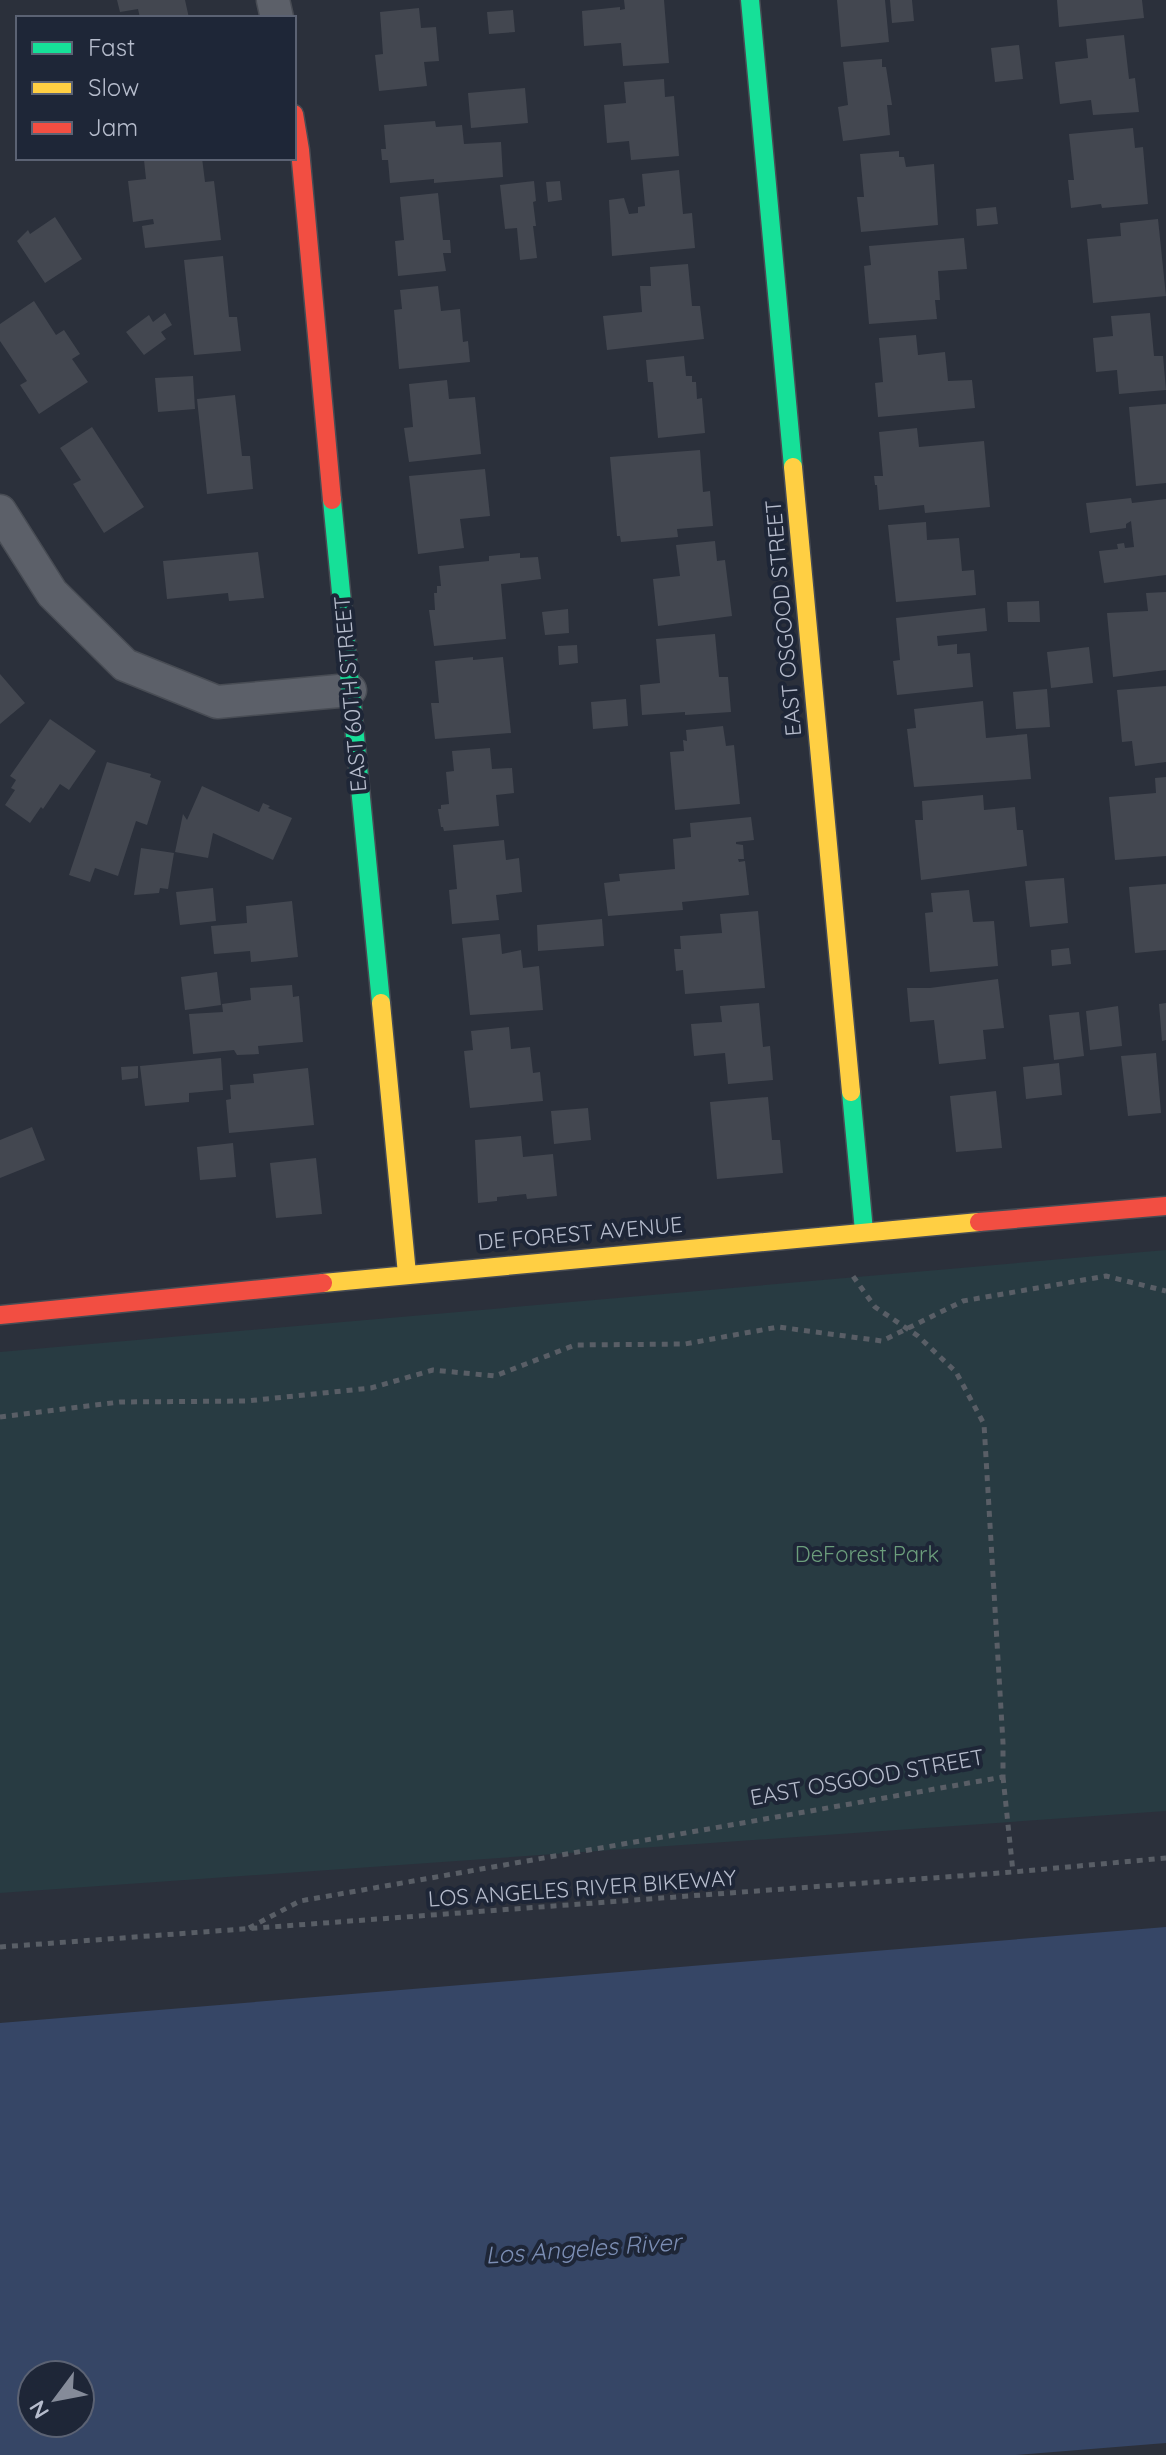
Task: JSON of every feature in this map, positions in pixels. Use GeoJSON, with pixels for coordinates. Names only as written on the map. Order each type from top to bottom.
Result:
{"type":"FeatureCollection","features":[{"type":"Feature","properties":{"kind":"street","name":"EAST OSGOOD STREET"},"geometry":{"type":"LineString","coordinates":[[750,0],[864,1231]]}},
{"type":"Feature","properties":{"kind":"street","name":"EAST 60TH STREET"},"geometry":{"type":"LineString","coordinates":[[296,127],[407,1274]]}},
{"type":"Feature","properties":{"kind":"street"},"geometry":{"type":"LineString","coordinates":[[0,511],[52,593],[125,665],[217,702],[350,690]]}},
{"type":"Feature","properties":{"kind":"street","name":"DE FOREST AVENUE"},"geometry":{"type":"LineString","coordinates":[[0,1315],[840,1233],[1166,1206]]}},
{"type":"Feature","properties":{"kind":"path","name":"EAST OSGOOD STREET"},"geometry":{"type":"LineString","coordinates":[[249,1928],[300,1901],[1003,1777],[984,1424],[956,1372],[918,1336],[875,1307],[851,1276],[840,1233]]}},
{"type":"Feature","properties":{"kind":"path"},"geometry":{"type":"LineString","coordinates":[[0,1417],[120,1402],[247,1401],[371,1388],[433,1370],[495,1376],[575,1345],[685,1344],[778,1327],[882,1341],[963,1301],[1106,1276],[1166,1291]]}},
{"type":"Feature","properties":{"kind":"path"},"geometry":{"type":"LineString","coordinates":[[1003,1777],[1013,1872]]}},
{"type":"Feature","properties":{"kind":"path","name":"LOS ANGELES RIVER BIKEWAY"},"geometry":{"type":"LineString","coordinates":[[0,1947],[1166,1858]]}},
{"type":"Feature","properties":{"kind":"green space","name":"DeForest Park"},"geometry":{"type":"Polygon","coordinates":[[[1166,1250],[1166,1811],[0,1893],[0,1352],[1166,1250]]]}},
{"type":"Feature","properties":{"kind":"water","name":"Los Angeles River"},"geometry":{"type":"Polygon","coordinates":[[[1166,1927],[1166,2443],[1016,2455],[0,2455],[0,2023],[1166,1927]]]}},
{"type":"Feature","properties":{"kind":"building"},"geometry":{"type":"Polygon","coordinates":[[[117,0],[185,0],[189,16],[140,16],[138,9],[120,12],[117,0]]]}},
{"type":"Feature","properties":{"kind":"building"},"geometry":{"type":"Polygon","coordinates":[[[624,0],[664,0],[669,63],[623,66],[621,43],[584,46],[582,11],[625,9],[624,0]]]}},
{"type":"Feature","properties":{"kind":"building"},"geometry":{"type":"Polygon","coordinates":[[[837,0],[885,0],[889,42],[841,47],[837,0]]]}},
{"type":"Feature","properties":{"kind":"building"},"geometry":{"type":"Polygon","coordinates":[[[890,0],[912,0],[914,21],[892,23],[890,0]]]}},
{"type":"Feature","properties":{"kind":"building"},"geometry":{"type":"Polygon","coordinates":[[[1057,0],[1142,0],[1144,18],[1059,27],[1057,0]]]}},
{"type":"Feature","properties":{"kind":"building"},"geometry":{"type":"Polygon","coordinates":[[[419,8],[421,28],[436,27],[439,61],[424,62],[427,86],[379,91],[375,55],[383,54],[380,12],[419,8]]]}},
{"type":"Feature","properties":{"kind":"building"},"geometry":{"type":"Polygon","coordinates":[[[513,10],[515,32],[489,34],[487,12],[513,10]]]}},
{"type":"Feature","properties":{"kind":"building"},"geometry":{"type":"Polygon","coordinates":[[[1124,35],[1129,79],[1135,78],[1139,112],[1093,115],[1091,100],[1060,104],[1055,62],[1088,58],[1086,39],[1124,35]]]}},
{"type":"Feature","properties":{"kind":"building"},"geometry":{"type":"Polygon","coordinates":[[[1019,45],[1023,79],[995,82],[991,48],[1019,45]]]}},
{"type":"Feature","properties":{"kind":"building"},"geometry":{"type":"Polygon","coordinates":[[[882,59],[892,105],[887,105],[890,135],[843,141],[838,107],[848,105],[843,62],[882,59]]]}},
{"type":"Feature","properties":{"kind":"building"},"geometry":{"type":"Polygon","coordinates":[[[664,79],[665,97],[674,96],[679,156],[631,160],[629,141],[607,143],[604,105],[626,103],[624,82],[664,79]]]}},
{"type":"Feature","properties":{"kind":"building"},"geometry":{"type":"Polygon","coordinates":[[[525,88],[528,123],[471,128],[468,93],[525,88]]]}},
{"type":"Feature","properties":{"kind":"building"},"geometry":{"type":"Polygon","coordinates":[[[435,121],[436,127],[462,125],[464,144],[501,142],[503,177],[390,183],[388,160],[382,160],[381,149],[386,149],[384,125],[435,121]]]}},
{"type":"Feature","properties":{"kind":"building"},"geometry":{"type":"Polygon","coordinates":[[[1133,128],[1135,148],[1143,147],[1148,204],[1102,208],[1101,204],[1071,208],[1068,180],[1074,180],[1069,134],[1133,128]]]}},
{"type":"Feature","properties":{"kind":"building"},"geometry":{"type":"Polygon","coordinates":[[[899,151],[899,157],[904,157],[906,167],[934,164],[938,225],[861,232],[857,197],[864,197],[860,154],[899,151]]]}},
{"type":"Feature","properties":{"kind":"building"},"geometry":{"type":"Polygon","coordinates":[[[144,160],[202,160],[205,182],[214,181],[221,240],[145,248],[142,226],[154,224],[153,219],[133,222],[128,181],[146,179],[144,160]]]}},
{"type":"Feature","properties":{"kind":"building"},"geometry":{"type":"Polygon","coordinates":[[[679,170],[683,214],[692,213],[695,248],[612,256],[609,200],[624,198],[629,214],[638,213],[638,207],[645,206],[642,174],[679,170]]]}},
{"type":"Feature","properties":{"kind":"building"},"geometry":{"type":"Polygon","coordinates":[[[534,181],[536,226],[533,226],[537,258],[520,260],[517,228],[505,229],[500,185],[534,181]]]}},
{"type":"Feature","properties":{"kind":"building"},"geometry":{"type":"Polygon","coordinates":[[[560,181],[562,200],[548,202],[546,182],[560,181]]]}},
{"type":"Feature","properties":{"kind":"building"},"geometry":{"type":"Polygon","coordinates":[[[438,193],[443,240],[450,240],[451,253],[443,253],[446,271],[398,276],[395,241],[404,240],[400,197],[438,193]]]}},
{"type":"Feature","properties":{"kind":"building"},"geometry":{"type":"Polygon","coordinates":[[[996,207],[998,224],[977,226],[976,209],[996,207]]]}},
{"type":"Feature","properties":{"kind":"building"},"geometry":{"type":"Polygon","coordinates":[[[55,217],[82,259],[45,283],[17,241],[28,230],[30,234],[55,217]]]}},
{"type":"Feature","properties":{"kind":"building"},"geometry":{"type":"Polygon","coordinates":[[[1158,219],[1166,296],[1093,303],[1087,239],[1121,236],[1120,223],[1158,219]]]}},
{"type":"Feature","properties":{"kind":"building"},"geometry":{"type":"Polygon","coordinates":[[[964,238],[967,269],[938,271],[940,300],[935,300],[937,319],[869,324],[864,266],[871,265],[869,246],[964,238]]]}},
{"type":"Feature","properties":{"kind":"building"},"geometry":{"type":"Polygon","coordinates":[[[223,256],[229,317],[237,317],[241,351],[194,355],[184,260],[223,256]]]}},
{"type":"Feature","properties":{"kind":"building"},"geometry":{"type":"Polygon","coordinates":[[[688,264],[692,306],[700,306],[704,339],[607,350],[603,316],[642,312],[640,286],[651,286],[650,267],[688,264]]]}},
{"type":"Feature","properties":{"kind":"building"},"geometry":{"type":"Polygon","coordinates":[[[438,286],[441,311],[460,309],[463,342],[468,341],[470,362],[399,369],[394,310],[402,309],[400,290],[438,286]]]}},
{"type":"Feature","properties":{"kind":"building"},"geometry":{"type":"Polygon","coordinates":[[[34,301],[56,335],[64,330],[80,354],[72,359],[88,382],[39,414],[20,385],[27,381],[0,341],[0,324],[34,301]]]}},
{"type":"Feature","properties":{"kind":"building"},"geometry":{"type":"Polygon","coordinates":[[[165,313],[172,325],[161,332],[166,339],[144,355],[126,332],[149,315],[153,322],[165,313]]]}},
{"type":"Feature","properties":{"kind":"building"},"geometry":{"type":"Polygon","coordinates":[[[1150,313],[1154,356],[1163,356],[1166,390],[1119,394],[1117,370],[1096,372],[1093,338],[1113,336],[1111,316],[1150,313]]]}},
{"type":"Feature","properties":{"kind":"building"},"geometry":{"type":"Polygon","coordinates":[[[916,335],[918,355],[945,352],[948,381],[972,380],[975,408],[878,417],[875,383],[883,382],[879,338],[916,335]]]}},
{"type":"Feature","properties":{"kind":"building"},"geometry":{"type":"Polygon","coordinates":[[[684,356],[686,376],[692,376],[692,382],[696,382],[697,399],[702,398],[705,433],[658,438],[653,382],[648,382],[646,360],[684,356]]]}},
{"type":"Feature","properties":{"kind":"building"},"geometry":{"type":"Polygon","coordinates":[[[193,376],[195,409],[158,412],[155,378],[193,376]]]}},
{"type":"Feature","properties":{"kind":"building"},"geometry":{"type":"Polygon","coordinates":[[[447,380],[449,399],[475,397],[481,454],[409,462],[404,428],[413,427],[409,384],[447,380]]]}},
{"type":"Feature","properties":{"kind":"building"},"geometry":{"type":"Polygon","coordinates":[[[235,395],[242,456],[250,456],[253,489],[207,494],[197,399],[235,395]]]}},
{"type":"Feature","properties":{"kind":"building"},"geometry":{"type":"Polygon","coordinates":[[[1166,404],[1166,483],[1136,486],[1129,407],[1166,404]]]}},
{"type":"Feature","properties":{"kind":"building"},"geometry":{"type":"Polygon","coordinates":[[[92,427],[144,507],[104,533],[73,484],[81,480],[60,448],[92,427]]]}},
{"type":"Feature","properties":{"kind":"building"},"geometry":{"type":"Polygon","coordinates":[[[917,428],[919,447],[984,441],[990,507],[925,513],[924,505],[879,510],[874,476],[883,476],[879,432],[917,428]]]}},
{"type":"Feature","properties":{"kind":"building"},"geometry":{"type":"Polygon","coordinates":[[[700,450],[703,492],[710,491],[713,526],[677,529],[678,537],[621,542],[620,536],[617,536],[610,457],[700,450]]]}},
{"type":"Feature","properties":{"kind":"building"},"geometry":{"type":"Polygon","coordinates":[[[485,469],[490,516],[460,519],[464,548],[418,554],[409,476],[485,469]]]}},
{"type":"Feature","properties":{"kind":"building"},"geometry":{"type":"Polygon","coordinates":[[[1131,498],[1132,503],[1166,499],[1166,575],[1104,583],[1099,551],[1118,549],[1117,544],[1124,543],[1125,548],[1134,547],[1131,521],[1126,528],[1090,533],[1086,503],[1131,498]]]}},
{"type":"Feature","properties":{"kind":"building"},"geometry":{"type":"Polygon","coordinates":[[[926,522],[927,540],[959,538],[962,571],[974,570],[976,595],[896,602],[888,525],[926,522]]]}},
{"type":"Feature","properties":{"kind":"building"},"geometry":{"type":"Polygon","coordinates":[[[715,541],[717,561],[725,560],[732,616],[658,626],[653,579],[680,576],[676,545],[715,541]]]}},
{"type":"Feature","properties":{"kind":"building"},"geometry":{"type":"Polygon","coordinates":[[[258,552],[264,598],[229,601],[228,593],[167,599],[163,561],[258,552]]]}},
{"type":"Feature","properties":{"kind":"building"},"geometry":{"type":"Polygon","coordinates":[[[520,553],[520,558],[538,557],[541,579],[501,584],[506,639],[434,646],[429,610],[435,610],[434,593],[437,593],[437,586],[441,586],[439,566],[489,561],[489,556],[520,553]]]}},
{"type":"Feature","properties":{"kind":"building"},"geometry":{"type":"Polygon","coordinates":[[[1166,592],[1166,670],[1113,677],[1107,613],[1148,611],[1146,593],[1166,592]]]}},
{"type":"Feature","properties":{"kind":"building"},"geometry":{"type":"Polygon","coordinates":[[[1039,601],[1040,622],[1008,622],[1007,602],[1039,601]]]}},
{"type":"Feature","properties":{"kind":"building"},"geometry":{"type":"Polygon","coordinates":[[[985,608],[987,631],[937,636],[938,646],[957,644],[957,654],[970,653],[973,687],[897,695],[893,661],[900,660],[896,618],[985,608]]]}},
{"type":"Feature","properties":{"kind":"building"},"geometry":{"type":"Polygon","coordinates":[[[568,609],[569,633],[545,635],[542,612],[568,609]]]}},
{"type":"Feature","properties":{"kind":"building"},"geometry":{"type":"Polygon","coordinates":[[[715,634],[719,677],[728,677],[731,712],[642,715],[640,685],[660,683],[656,639],[715,634]]]}},
{"type":"Feature","properties":{"kind":"building"},"geometry":{"type":"Polygon","coordinates":[[[577,645],[578,663],[559,665],[558,646],[577,645]]]}},
{"type":"Feature","properties":{"kind":"building"},"geometry":{"type":"Polygon","coordinates":[[[1089,647],[1093,683],[1051,688],[1047,652],[1089,647]]]}},
{"type":"Feature","properties":{"kind":"building"},"geometry":{"type":"Polygon","coordinates":[[[473,657],[473,660],[503,657],[511,733],[435,739],[431,703],[439,703],[435,661],[473,657]]]}},
{"type":"Feature","properties":{"kind":"building"},"geometry":{"type":"Polygon","coordinates":[[[0,674],[25,703],[0,724],[0,674]]]}},
{"type":"Feature","properties":{"kind":"building"},"geometry":{"type":"Polygon","coordinates":[[[1166,686],[1166,762],[1135,766],[1132,741],[1122,742],[1117,690],[1166,686]]]}},
{"type":"Feature","properties":{"kind":"building"},"geometry":{"type":"Polygon","coordinates":[[[1047,689],[1050,727],[1016,729],[1013,692],[1047,689]]]}},
{"type":"Feature","properties":{"kind":"building"},"geometry":{"type":"Polygon","coordinates":[[[626,699],[628,726],[593,729],[591,702],[626,699]]]}},
{"type":"Feature","properties":{"kind":"building"},"geometry":{"type":"Polygon","coordinates":[[[983,701],[986,738],[1027,734],[1031,779],[914,787],[907,729],[916,728],[914,709],[983,701]]]}},
{"type":"Feature","properties":{"kind":"building"},"geometry":{"type":"Polygon","coordinates":[[[50,719],[96,751],[69,790],[60,784],[30,823],[5,805],[15,790],[11,788],[16,780],[10,776],[50,719]]]}},
{"type":"Feature","properties":{"kind":"building"},"geometry":{"type":"Polygon","coordinates":[[[723,726],[726,746],[734,745],[740,804],[675,810],[670,752],[684,751],[686,730],[723,726]]]}},
{"type":"Feature","properties":{"kind":"building"},"geometry":{"type":"Polygon","coordinates":[[[490,748],[492,769],[512,768],[514,793],[496,795],[499,826],[444,831],[438,809],[441,805],[449,804],[446,772],[454,771],[452,751],[490,748]]]}},
{"type":"Feature","properties":{"kind":"building"},"geometry":{"type":"Polygon","coordinates":[[[107,762],[151,774],[150,777],[161,781],[147,825],[136,821],[118,876],[95,868],[90,882],[69,875],[107,762]]]}},
{"type":"Feature","properties":{"kind":"building"},"geometry":{"type":"Polygon","coordinates":[[[1166,777],[1166,856],[1115,860],[1109,797],[1156,793],[1155,778],[1166,777]]]}},
{"type":"Feature","properties":{"kind":"building"},"geometry":{"type":"Polygon","coordinates":[[[202,786],[259,812],[263,803],[292,818],[273,860],[213,833],[208,858],[175,852],[183,814],[187,820],[202,786]]]}},
{"type":"Feature","properties":{"kind":"building"},"geometry":{"type":"Polygon","coordinates":[[[983,795],[984,810],[1015,807],[1017,830],[1023,830],[1027,866],[921,880],[915,820],[923,820],[922,801],[983,795]]]}},
{"type":"Feature","properties":{"kind":"building"},"geometry":{"type":"Polygon","coordinates":[[[751,817],[754,840],[736,842],[743,845],[744,859],[738,859],[739,862],[745,861],[749,895],[682,902],[683,910],[608,916],[604,883],[620,881],[619,874],[675,869],[673,839],[691,837],[690,823],[751,817]]]}},
{"type":"Feature","properties":{"kind":"building"},"geometry":{"type":"Polygon","coordinates":[[[504,840],[506,860],[519,858],[522,892],[496,895],[499,920],[452,924],[449,890],[457,889],[453,845],[504,840]]]}},
{"type":"Feature","properties":{"kind":"building"},"geometry":{"type":"Polygon","coordinates":[[[141,848],[174,853],[168,889],[134,895],[141,848]]]}},
{"type":"Feature","properties":{"kind":"building"},"geometry":{"type":"Polygon","coordinates":[[[1064,878],[1068,923],[1030,927],[1025,881],[1064,878]]]}},
{"type":"Feature","properties":{"kind":"building"},"geometry":{"type":"Polygon","coordinates":[[[1166,884],[1166,950],[1135,953],[1129,887],[1166,884]]]}},
{"type":"Feature","properties":{"kind":"building"},"geometry":{"type":"Polygon","coordinates":[[[213,888],[216,921],[180,925],[176,892],[213,888]]]}},
{"type":"Feature","properties":{"kind":"building"},"geometry":{"type":"Polygon","coordinates":[[[969,890],[973,922],[994,921],[998,966],[930,972],[925,913],[933,912],[931,893],[969,890]]]}},
{"type":"Feature","properties":{"kind":"building"},"geometry":{"type":"Polygon","coordinates":[[[292,901],[298,957],[251,962],[250,951],[214,954],[211,926],[247,923],[246,906],[292,901]]]}},
{"type":"Feature","properties":{"kind":"building"},"geometry":{"type":"Polygon","coordinates":[[[758,911],[765,988],[685,994],[683,970],[676,971],[674,949],[681,949],[680,936],[722,933],[720,914],[758,911]]]}},
{"type":"Feature","properties":{"kind":"building"},"geometry":{"type":"Polygon","coordinates":[[[602,919],[604,946],[538,951],[537,925],[602,919]]]}},
{"type":"Feature","properties":{"kind":"building"},"geometry":{"type":"Polygon","coordinates":[[[500,934],[502,954],[521,950],[523,968],[539,966],[543,1010],[470,1015],[462,938],[500,934]]]}},
{"type":"Feature","properties":{"kind":"building"},"geometry":{"type":"Polygon","coordinates":[[[1069,948],[1071,964],[1052,966],[1051,950],[1069,948]]]}},
{"type":"Feature","properties":{"kind":"building"},"geometry":{"type":"Polygon","coordinates":[[[217,972],[221,1005],[185,1010],[181,977],[217,972]]]}},
{"type":"Feature","properties":{"kind":"building"},"geometry":{"type":"Polygon","coordinates":[[[998,979],[1004,1028],[983,1030],[986,1059],[939,1064],[934,1020],[910,1022],[907,988],[998,979]]]}},
{"type":"Feature","properties":{"kind":"building"},"geometry":{"type":"Polygon","coordinates":[[[292,985],[293,997],[299,996],[303,1042],[258,1046],[259,1054],[237,1055],[234,1050],[193,1054],[189,1014],[223,1012],[222,1004],[251,1000],[250,988],[292,985]]]}},
{"type":"Feature","properties":{"kind":"building"},"geometry":{"type":"Polygon","coordinates":[[[759,1003],[763,1047],[770,1046],[773,1080],[728,1084],[725,1053],[694,1056],[691,1024],[722,1022],[720,1006],[759,1003]]]}},
{"type":"Feature","properties":{"kind":"building"},"geometry":{"type":"Polygon","coordinates":[[[1166,1003],[1166,1040],[1162,1041],[1159,1004],[1166,1003]]]}},
{"type":"Feature","properties":{"kind":"building"},"geometry":{"type":"Polygon","coordinates":[[[1118,1006],[1122,1046],[1090,1050],[1086,1011],[1118,1006]]]}},
{"type":"Feature","properties":{"kind":"building"},"geometry":{"type":"Polygon","coordinates":[[[1079,1012],[1084,1056],[1054,1060],[1049,1015],[1079,1012]]]}},
{"type":"Feature","properties":{"kind":"building"},"geometry":{"type":"Polygon","coordinates":[[[509,1027],[511,1049],[530,1047],[533,1073],[540,1072],[543,1101],[470,1108],[464,1051],[473,1050],[471,1031],[509,1027]]]}},
{"type":"Feature","properties":{"kind":"building"},"geometry":{"type":"Polygon","coordinates":[[[1156,1053],[1161,1113],[1128,1116],[1121,1056],[1156,1053]]]}},
{"type":"Feature","properties":{"kind":"building"},"geometry":{"type":"Polygon","coordinates":[[[221,1058],[223,1090],[189,1093],[189,1102],[145,1106],[140,1066],[221,1058]]]}},
{"type":"Feature","properties":{"kind":"building"},"geometry":{"type":"Polygon","coordinates":[[[1059,1063],[1062,1095],[1026,1099],[1023,1067],[1059,1063]]]}},
{"type":"Feature","properties":{"kind":"building"},"geometry":{"type":"Polygon","coordinates":[[[138,1066],[138,1078],[122,1080],[121,1067],[138,1066]]]}},
{"type":"Feature","properties":{"kind":"building"},"geometry":{"type":"Polygon","coordinates":[[[308,1068],[314,1125],[229,1133],[226,1100],[231,1099],[230,1085],[254,1083],[253,1074],[308,1068]]]}},
{"type":"Feature","properties":{"kind":"building"},"geometry":{"type":"Polygon","coordinates":[[[996,1091],[1002,1148],[956,1152],[950,1096],[996,1091]]]}},
{"type":"Feature","properties":{"kind":"building"},"geometry":{"type":"Polygon","coordinates":[[[768,1097],[772,1140],[780,1140],[783,1173],[717,1179],[710,1102],[768,1097]]]}},
{"type":"Feature","properties":{"kind":"building"},"geometry":{"type":"Polygon","coordinates":[[[588,1108],[591,1140],[554,1144],[551,1111],[588,1108]]]}},
{"type":"Feature","properties":{"kind":"building"},"geometry":{"type":"Polygon","coordinates":[[[32,1127],[45,1160],[0,1178],[0,1140],[32,1127]]]}},
{"type":"Feature","properties":{"kind":"building"},"geometry":{"type":"Polygon","coordinates":[[[521,1136],[523,1157],[553,1154],[557,1196],[527,1199],[526,1194],[478,1203],[475,1140],[521,1136]]]}},
{"type":"Feature","properties":{"kind":"building"},"geometry":{"type":"Polygon","coordinates":[[[233,1143],[236,1177],[200,1180],[197,1147],[233,1143]]]}},
{"type":"Feature","properties":{"kind":"building"},"geometry":{"type":"Polygon","coordinates":[[[316,1158],[322,1214],[276,1218],[270,1163],[316,1158]]]}},
{"type":"Feature","properties":{"kind":"traffic: fast"},"geometry":{"type":"LineString","coordinates":[[750,0],[793,467]]}},
{"type":"Feature","properties":{"kind":"traffic: fast"},"geometry":{"type":"LineString","coordinates":[[332,500],[381,1003]]}},
{"type":"Feature","properties":{"kind":"traffic: fast"},"geometry":{"type":"LineString","coordinates":[[851,1092],[864,1231]]}},
{"type":"Feature","properties":{"kind":"traffic: slow"},"geometry":{"type":"LineString","coordinates":[[793,467],[851,1092]]}},
{"type":"Feature","properties":{"kind":"traffic: slow"},"geometry":{"type":"LineString","coordinates":[[381,1003],[407,1274]]}},
{"type":"Feature","properties":{"kind":"traffic: slow"},"geometry":{"type":"LineString","coordinates":[[323,1283],[979,1222]]}},
{"type":"Feature","properties":{"kind":"traffic: jam"},"geometry":{"type":"LineString","coordinates":[[296,126],[332,500]]}},
{"type":"Feature","properties":{"kind":"traffic: jam"},"geometry":{"type":"LineString","coordinates":[[979,1222],[1166,1206]]}},
{"type":"Feature","properties":{"kind":"traffic: jam"},"geometry":{"type":"LineString","coordinates":[[0,1315],[323,1283]]}}]}
